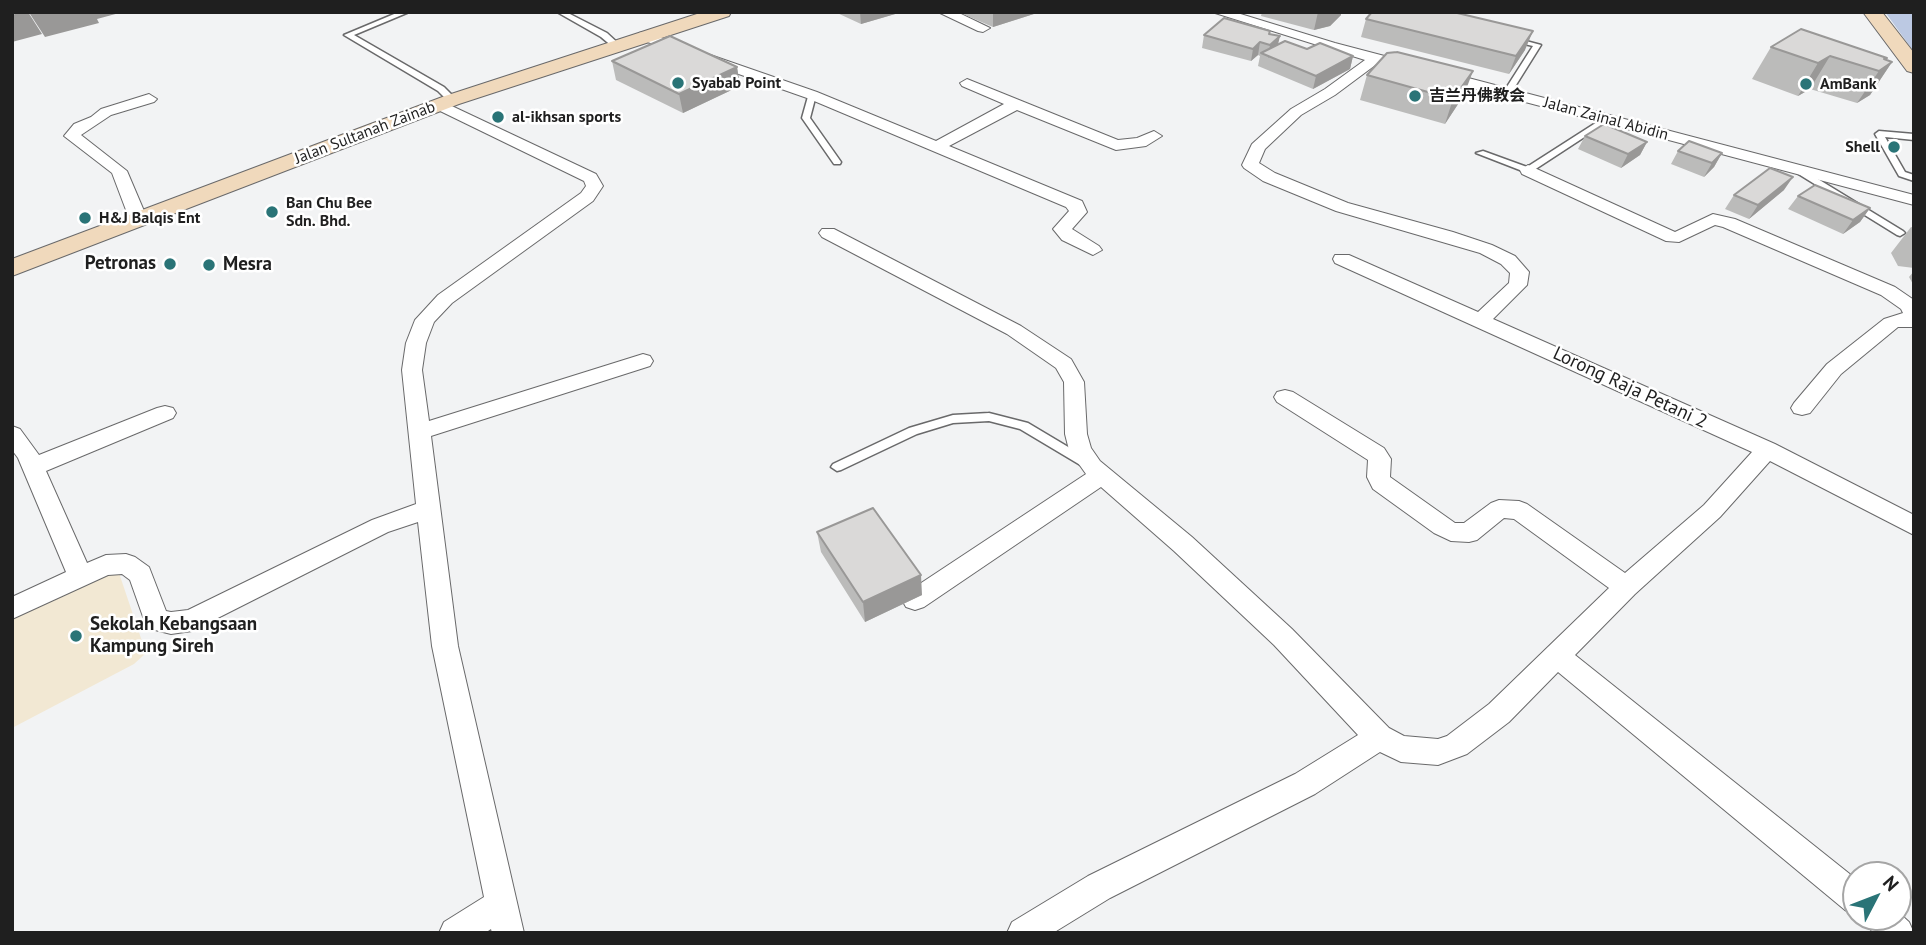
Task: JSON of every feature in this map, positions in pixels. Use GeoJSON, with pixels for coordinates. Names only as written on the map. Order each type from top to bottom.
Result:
{"type":"FeatureCollection","features":[{"type":"Feature","properties":{"kind":"main road","name":"Jalan Sultanah Zainab"},"geometry":{"type":"LineString","coordinates":[[12,268],[446,103],[722,12]]}},
{"type":"Feature","properties":{"kind":"main road"},"geometry":{"type":"LineString","coordinates":[[1870,13],[1914,67]]}},
{"type":"Feature","properties":{"kind":"street"},"geometry":{"type":"LineString","coordinates":[[945,12],[983,28]]}},
{"type":"Feature","properties":{"kind":"street","name":"Jalan Zainal Abidin"},"geometry":{"type":"LineString","coordinates":[[1219,12],[1376,58],[1914,200]]}},
{"type":"Feature","properties":{"kind":"street"},"geometry":{"type":"LineString","coordinates":[[644,36],[812,95],[1076,205],[1079,212],[1062,229],[1068,236],[1093,250]]}},
{"type":"Feature","properties":{"kind":"street"},"geometry":{"type":"LineString","coordinates":[[1376,58],[1330,92],[1296,111],[1258,146],[1250,165],[1269,177],[1342,207],[1447,236],[1486,249],[1508,260],[1520,272],[1518,285],[1481,320]]}},
{"type":"Feature","properties":{"kind":"street"},"geometry":{"type":"LineString","coordinates":[[967,83],[1116,145],[1140,143],[1154,136]]}},
{"type":"Feature","properties":{"kind":"street"},"geometry":{"type":"LineString","coordinates":[[138,218],[119,171],[72,135],[74,131],[106,113],[149,99]]}},
{"type":"Feature","properties":{"kind":"street"},"geometry":{"type":"LineString","coordinates":[[446,103],[590,178],[595,186],[587,197],[445,299],[425,320],[416,343],[412,370],[445,646],[505,918],[455,933]]}},
{"type":"Feature","properties":{"kind":"street"},"geometry":{"type":"LineString","coordinates":[[938,146],[1016,104]]}},
{"type":"Feature","properties":{"kind":"street"},"geometry":{"type":"LineString","coordinates":[[1528,170],[1672,237],[1679,237],[1713,219],[1729,223],[1888,291],[1909,306],[1914,319],[1898,319],[1891,323],[1834,369],[1802,408]]}},
{"type":"Feature","properties":{"kind":"street"},"geometry":{"type":"LineString","coordinates":[[828,233],[1014,330],[1064,364],[1074,382],[1076,434],[1080,450],[1097,471],[1183,544],[1283,637],[1379,737],[1401,750],[1438,752],[1457,745],[1499,713],[1626,587],[1712,511],[1767,450]]}},
{"type":"Feature","properties":{"kind":"street","name":"Lorong Raja Petani 2"},"geometry":{"type":"LineString","coordinates":[[1342,259],[1767,450],[1914,526]]}},
{"type":"Feature","properties":{"kind":"street"},"geometry":{"type":"LineString","coordinates":[[419,432],[643,361]]}},
{"type":"Feature","properties":{"kind":"street"},"geometry":{"type":"LineString","coordinates":[[1285,397],[1376,454],[1380,459],[1378,477],[1381,483],[1442,527],[1451,532],[1469,533],[1499,509],[1518,510],[1626,587]]}},
{"type":"Feature","properties":{"kind":"street"},"geometry":{"type":"LineString","coordinates":[[33,467],[164,413]]}},
{"type":"Feature","properties":{"kind":"street"},"geometry":{"type":"LineString","coordinates":[[12,434],[28,455],[79,576]]}},
{"type":"Feature","properties":{"kind":"street"},"geometry":{"type":"LineString","coordinates":[[915,600],[1097,471]]}},
{"type":"Feature","properties":{"kind":"street"},"geometry":{"type":"LineString","coordinates":[[12,609],[106,565],[126,564],[140,574],[156,620],[170,623],[192,620],[380,526],[428,509]]}},
{"type":"Feature","properties":{"kind":"street"},"geometry":{"type":"LineString","coordinates":[[1558,657],[1842,888]]}},
{"type":"Feature","properties":{"kind":"street"},"geometry":{"type":"LineString","coordinates":[[1023,933],[1099,887],[1305,784],[1379,737]]}},
{"type":"Feature","properties":{"kind":"lane"},"geometry":{"type":"LineString","coordinates":[[406,12],[348,35],[441,89],[446,103]]}},
{"type":"Feature","properties":{"kind":"lane"},"geometry":{"type":"LineString","coordinates":[[560,12],[616,45]]}},
{"type":"Feature","properties":{"kind":"lane"},"geometry":{"type":"LineString","coordinates":[[1507,93],[1538,45],[1511,38]]}},
{"type":"Feature","properties":{"kind":"lane"},"geometry":{"type":"LineString","coordinates":[[812,95],[806,118],[837,162]]}},
{"type":"Feature","properties":{"kind":"lane"},"geometry":{"type":"LineString","coordinates":[[1480,153],[1528,170],[1608,119]]}},
{"type":"Feature","properties":{"kind":"lane"},"geometry":{"type":"LineString","coordinates":[[1914,137],[1879,134],[1902,174],[1914,177]]}},
{"type":"Feature","properties":{"kind":"lane"},"geometry":{"type":"LineString","coordinates":[[1794,168],[1900,233]]}},
{"type":"Feature","properties":{"kind":"lane"},"geometry":{"type":"LineString","coordinates":[[837,467],[913,431],[953,419],[989,417],[1024,426],[1097,471]]}},
{"type":"Feature","properties":{"kind":"shaded area"},"geometry":{"type":"Polygon","coordinates":[[[1885,12],[1914,12],[1914,52],[1885,12]]]}},
{"type":"Feature","properties":{"kind":"shaded area","name":"Sekolah Kebangsaan Kampung Sireh"},"geometry":{"type":"Polygon","coordinates":[[[105,573],[119,573],[146,653],[134,664],[12,728],[12,619],[105,573]]]}},
{"type":"Feature","properties":{"kind":"building"},"geometry":{"type":"Polygon","coordinates":[[[1372,12],[1453,12],[1533,31],[1516,56],[1366,19],[1372,12]]]}},
{"type":"Feature","properties":{"kind":"building"},"geometry":{"type":"Polygon","coordinates":[[[1224,18],[1280,36],[1270,45],[1260,42],[1253,49],[1204,35],[1224,18]]]}},
{"type":"Feature","properties":{"kind":"building"},"geometry":{"type":"Polygon","coordinates":[[[1801,29],[1892,62],[1879,71],[1830,56],[1818,63],[1771,47],[1801,29]]]}},
{"type":"Feature","properties":{"kind":"building"},"geometry":{"type":"Polygon","coordinates":[[[670,36],[737,67],[679,94],[612,61],[670,36]]]}},
{"type":"Feature","properties":{"kind":"building"},"geometry":{"type":"Polygon","coordinates":[[[1285,41],[1307,49],[1320,43],[1353,56],[1316,76],[1261,53],[1285,41]]]}},
{"type":"Feature","properties":{"kind":"building"},"geometry":{"type":"Polygon","coordinates":[[[1397,52],[1473,71],[1453,99],[1367,75],[1387,53],[1397,52]]]}},
{"type":"Feature","properties":{"kind":"building"},"geometry":{"type":"Polygon","coordinates":[[[1604,124],[1647,142],[1628,154],[1585,136],[1604,124]]]}},
{"type":"Feature","properties":{"kind":"building"},"geometry":{"type":"Polygon","coordinates":[[[1689,141],[1722,153],[1712,163],[1678,151],[1689,141]]]}},
{"type":"Feature","properties":{"kind":"building"},"geometry":{"type":"Polygon","coordinates":[[[1770,168],[1793,177],[1758,205],[1734,195],[1770,168]]]}},
{"type":"Feature","properties":{"kind":"building"},"geometry":{"type":"Polygon","coordinates":[[[1815,185],[1870,208],[1853,220],[1798,196],[1815,185]]]}},
{"type":"Feature","properties":{"kind":"building"},"geometry":{"type":"Polygon","coordinates":[[[873,508],[921,575],[863,602],[817,532],[873,508]]]}},
{"type":"Feature","properties":{"kind":"place","name":"Syabab Point"},"geometry":{"type":"Point","coordinates":[678,83]}},
{"type":"Feature","properties":{"kind":"place","name":"AmBank"},"geometry":{"type":"Point","coordinates":[1806,84]}},
{"type":"Feature","properties":{"kind":"place","name":"吉兰丹佛教会"},"geometry":{"type":"Point","coordinates":[1415,96]}},
{"type":"Feature","properties":{"kind":"place","name":"al-ikhsan sports"},"geometry":{"type":"Point","coordinates":[498,117]}},
{"type":"Feature","properties":{"kind":"place","name":"Shell"},"geometry":{"type":"Point","coordinates":[1894,147]}},
{"type":"Feature","properties":{"kind":"place","name":"Ban Chu Bee Sdn. Bhd."},"geometry":{"type":"Point","coordinates":[272,212]}},
{"type":"Feature","properties":{"kind":"place","name":"H&J Balqis Ent"},"geometry":{"type":"Point","coordinates":[85,218]}},
{"type":"Feature","properties":{"kind":"place","name":"Petronas"},"geometry":{"type":"Point","coordinates":[170,264]}},
{"type":"Feature","properties":{"kind":"place","name":"Mesra"},"geometry":{"type":"Point","coordinates":[209,265]}},
{"type":"Feature","properties":{"kind":"place","name":"Sekolah Kebangsaan Kampung Sireh"},"geometry":{"type":"Point","coordinates":[76,636]}}]}
